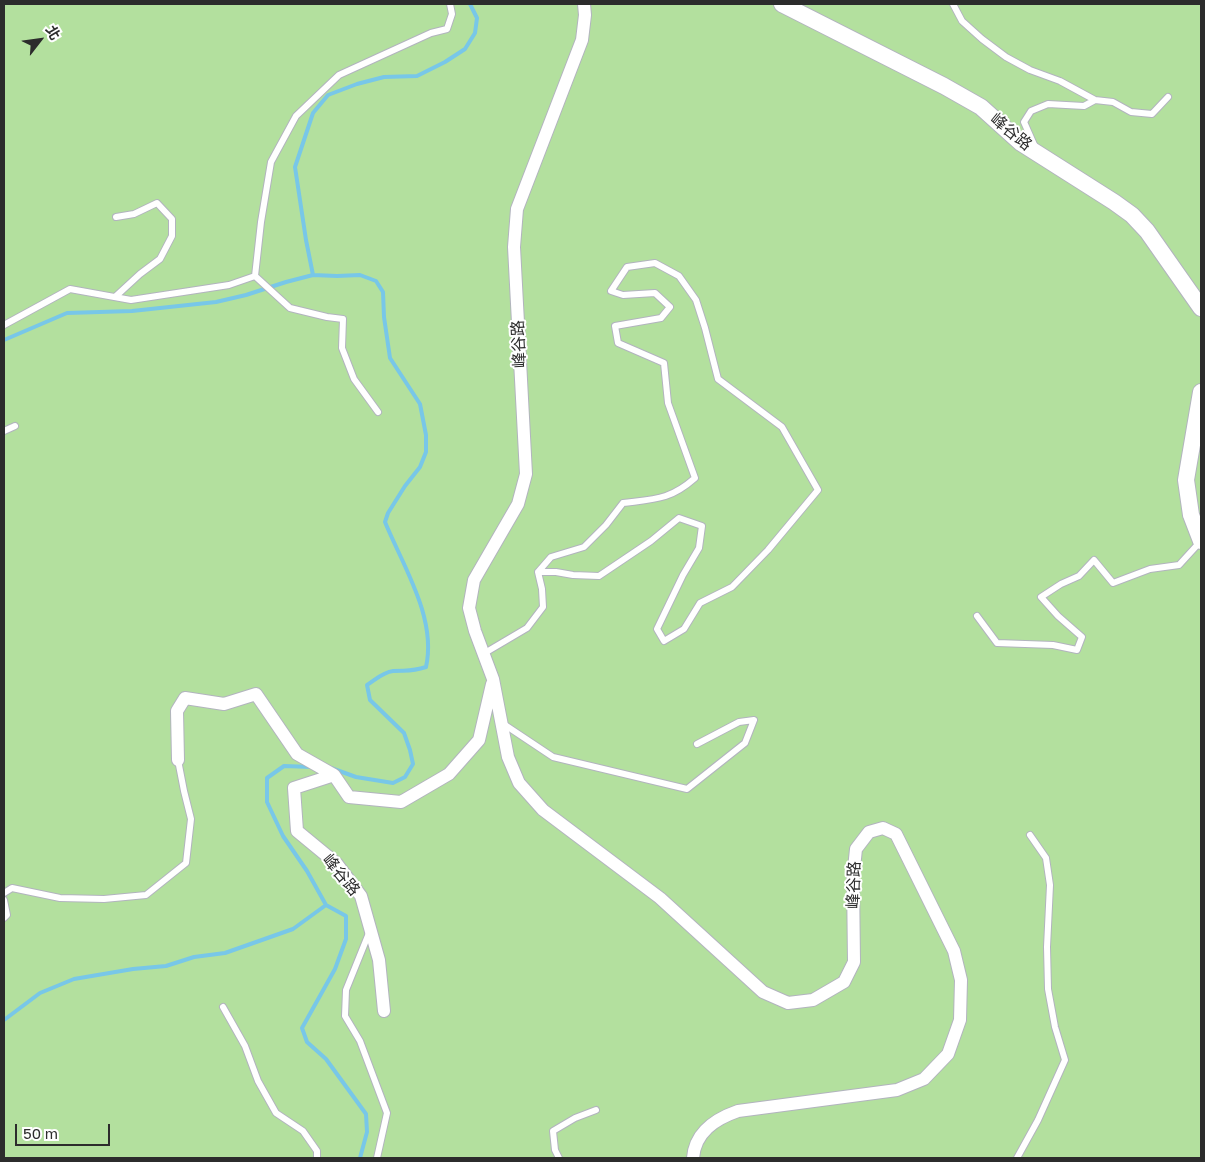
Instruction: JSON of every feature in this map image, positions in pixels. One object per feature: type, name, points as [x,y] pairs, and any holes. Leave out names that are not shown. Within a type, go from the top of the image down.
[{"type":"street","name":"峰谷路","points":[[584,4],[585,15],[582,40],[517,208],[514,247],[526,474],[518,504],[474,580],[469,608],[475,631],[493,679],[508,757],[520,783],[543,810],[660,898],[762,992],[788,1003],[813,1000],[844,982],[854,962],[853,878],[856,849],[869,832],[883,828],[896,834],[954,952],[961,980],[960,1020],[948,1054],[924,1079],[897,1090],[738,1111],[719,1118],[701,1133],[693,1151],[693,1158]]},
{"type":"street","name":"峰谷路","points":[[782,4],[944,86],[981,107],[1021,143],[1132,215],[1147,231],[1201,308]]},
{"type":"street","points":[[1201,392],[1186,480],[1191,515],[1201,541]]},
{"type":"street","points":[[178,760],[178,712],[185,698],[224,704],[256,694],[297,754],[333,775],[349,797],[401,802],[450,774],[479,740],[493,679]]},
{"type":"street","name":"峰谷路","points":[[333,775],[294,788],[297,831],[337,864],[361,896],[379,960],[384,1011]]},
{"type":"lane","points":[[255,276],[261,222],[271,162],[296,116],[339,75],[431,33],[447,29],[452,14],[450,4]]},
{"type":"lane","points":[[953,4],[962,21],[982,40],[1006,57],[1030,70],[1060,81],[1095,100],[1113,102],[1131,112],[1152,114],[1168,97]]},
{"type":"lane","points":[[1037,153],[1024,122],[1031,111],[1048,104],[1084,106],[1095,100]]},
{"type":"lane","points":[[115,297],[160,259],[172,236],[172,219],[157,203],[134,214],[116,218]]},
{"type":"lane","points":[[655,263],[679,276],[696,300],[706,328],[718,379],[782,427],[818,490],[768,550],[732,587],[700,604],[684,629],[664,641],[656,629],[699,548],[702,526],[679,518],[599,576],[538,572],[550,557],[584,547],[606,525],[623,503],[667,497],[682,489],[695,478],[668,403],[664,363],[618,343],[615,326],[661,318],[670,307],[654,293],[623,294],[610,291],[627,268],[655,263]]},
{"type":"lane","points":[[255,276],[290,308],[343,319],[342,348],[354,379],[378,412]]},
{"type":"lane","points":[[4,325],[70,289],[131,300],[229,285],[255,276]]},
{"type":"lane","points":[[4,431],[15,426]]},
{"type":"lane","points":[[977,616],[997,643],[1053,645],[1078,650],[1082,637],[1058,616],[1041,597],[1061,584],[1079,576],[1094,560],[1113,583],[1150,569],[1179,565],[1201,541]]},
{"type":"lane","points":[[483,654],[526,628],[543,607],[542,589],[538,572]]},
{"type":"lane","points":[[501,722],[553,757],[687,789],[745,743],[754,720],[739,722],[697,744]]},
{"type":"lane","points":[[4,893],[12,888],[60,898],[104,899],[146,895],[186,863],[191,819],[178,760]]},
{"type":"lane","points":[[1017,1158],[1038,1120],[1065,1060],[1055,1026],[1048,989],[1047,947],[1050,886],[1046,858],[1030,835]]},
{"type":"lane","points":[[4,900],[7,916],[4,918]]},
{"type":"lane","points":[[370,929],[346,990],[345,1016],[360,1041],[387,1112],[377,1158]]},
{"type":"lane","points":[[223,1007],[245,1046],[258,1081],[276,1113],[303,1131],[318,1152],[316,1158]]},
{"type":"lane","points":[[559,1158],[555,1150],[553,1131],[576,1118],[596,1110]]},
{"type":"green space","points":[[4,4],[1201,4],[1201,1158],[4,1158]]},
{"type":"waterway","points":[[331,768],[356,777],[393,783],[405,777],[413,764],[404,733],[370,700],[367,685],[389,672],[426,667],[428,649],[427,630],[423,611],[409,574],[385,522],[388,513],[405,486],[420,467],[426,452],[426,435],[420,404],[390,358],[384,317],[383,292],[376,281],[360,275],[313,275],[295,167],[313,113],[328,95],[357,84],[384,77],[417,76],[445,62],[465,49],[475,33],[477,18],[470,4]]},
{"type":"waterway","points":[[4,340],[67,313],[132,311],[216,302],[313,275]]},
{"type":"waterway","points":[[4,1020],[40,993],[74,979],[133,969],[166,966],[194,957],[225,953],[293,929],[326,905],[307,871],[283,836],[267,802],[267,778],[284,766],[312,767]]},
{"type":"waterway","points":[[326,905],[346,916],[346,939],[335,969],[302,1028],[307,1042],[326,1059],[366,1114],[367,1132],[360,1158]]}]
